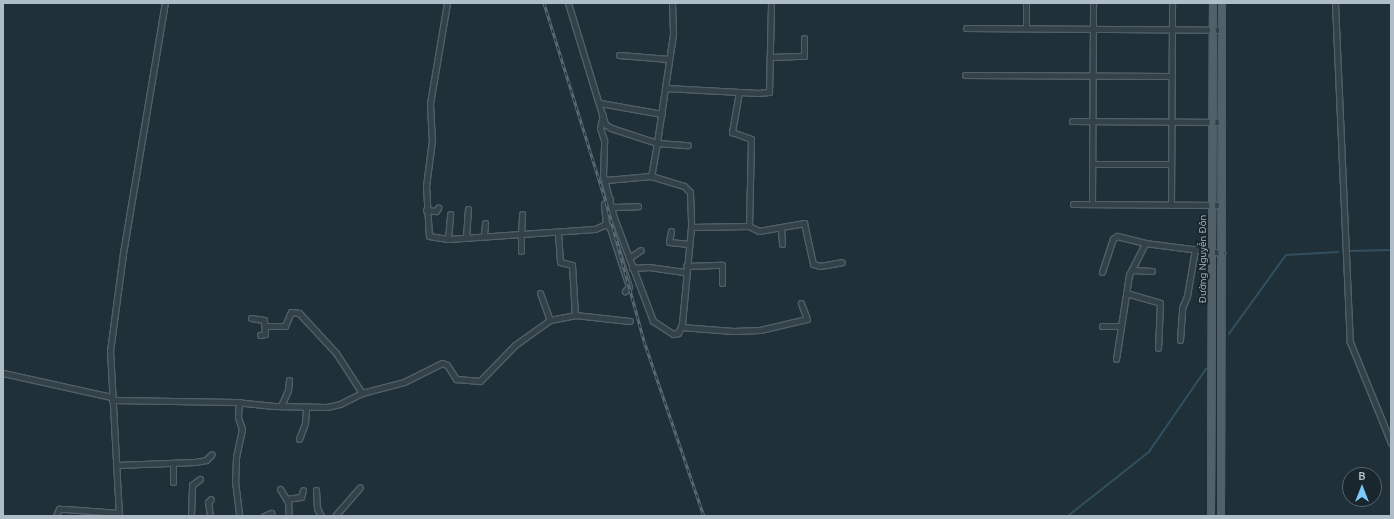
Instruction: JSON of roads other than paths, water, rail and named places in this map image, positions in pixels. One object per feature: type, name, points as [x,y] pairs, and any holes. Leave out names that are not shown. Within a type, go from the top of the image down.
[{"type":"main road","name":"Đường Nguyễn Đôn","points":[[1211,516],[1213,3]]},
{"type":"main road","name":"Đường Nguyễn Đôn","points":[[1221,516],[1222,3]]},
{"type":"street","points":[[56,516],[59,510],[65,509],[119,514],[111,398],[110,351],[123,252],[165,3]]},
{"type":"street","points":[[447,3],[430,104],[432,140],[426,186],[426,210],[429,236],[448,239],[484,235],[558,233],[595,229],[606,224]]},
{"type":"street","points":[[568,3],[603,115],[610,128],[657,143],[688,145]]},
{"type":"street","points":[[651,176],[662,114],[673,34],[672,3]]},
{"type":"street","points":[[666,88],[769,92],[771,57],[771,3]]},
{"type":"street","points":[[1026,3],[1026,28]]},
{"type":"street","points":[[1092,204],[1093,3]]},
{"type":"street","points":[[1171,205],[1172,3]]},
{"type":"street","points":[[1335,3],[1350,342],[1391,442]]},
{"type":"street","points":[[966,28],[1172,28],[1222,30]]},
{"type":"street","points":[[771,57],[804,56],[804,38]]},
{"type":"street","points":[[618,55],[669,59]]},
{"type":"street","points":[[964,75],[1172,76]]},
{"type":"street","points":[[739,92],[732,132],[751,139],[749,226]]},
{"type":"street","points":[[600,103],[662,114]]},
{"type":"street","points":[[603,115],[600,128],[604,140],[603,167],[610,199],[632,268],[653,321],[673,334],[678,333],[682,327],[686,266],[691,227],[688,188],[651,176],[606,180]]},
{"type":"street","points":[[1072,121],[1222,122]]},
{"type":"street","points":[[1092,164],[1171,164]]},
{"type":"street","points":[[610,199],[604,204],[606,224],[610,228],[629,287],[625,291]]},
{"type":"street","points":[[1073,204],[1222,205]]},
{"type":"street","points":[[613,207],[638,206]]},
{"type":"street","points":[[426,210],[436,211],[438,208]]},
{"type":"street","points":[[466,237],[468,209]]},
{"type":"street","points":[[448,239],[450,214]]},
{"type":"street","points":[[521,251],[522,214]]},
{"type":"street","points":[[484,235],[485,223]]},
{"type":"street","points":[[691,227],[749,226],[758,231],[781,229],[805,224],[813,264],[820,266],[842,262]]},
{"type":"street","points":[[781,229],[782,244]]},
{"type":"street","points":[[671,230],[669,242],[689,244]]},
{"type":"street","points":[[558,233],[560,262],[572,265],[575,315]]},
{"type":"street","points":[[1102,272],[1114,237],[1145,243],[1222,252]]},
{"type":"street","points":[[1116,359],[1126,294],[1132,270],[1145,243]]},
{"type":"street","points":[[1180,340],[1182,308],[1187,296],[1195,249]]},
{"type":"street","points":[[630,258],[642,250]]},
{"type":"street","points":[[686,266],[722,265],[722,283]]},
{"type":"street","points":[[632,268],[649,267],[686,272]]},
{"type":"street","points":[[1132,270],[1152,271]]},
{"type":"street","points":[[540,293],[550,320]]},
{"type":"street","points":[[1126,294],[1160,303],[1158,348]]},
{"type":"street","points":[[682,327],[733,331],[760,330],[807,319],[802,303]]},
{"type":"street","points":[[266,326],[285,326],[291,312],[299,313],[336,353],[362,392]]},
{"type":"street","points":[[3,373],[111,398],[239,402],[306,407],[335,406],[362,392],[404,382],[442,363],[447,365],[456,379],[480,381],[515,345],[550,320],[575,315],[630,321]]},
{"type":"street","points":[[251,318],[262,318],[266,326],[265,335],[260,335]]},
{"type":"street","points":[[1102,326],[1121,326]]},
{"type":"street","points":[[281,406],[288,390],[289,380]]},
{"type":"street","points":[[1212,400],[1221,401]]},
{"type":"street","points":[[239,402],[238,417],[242,429],[236,457],[235,481],[240,516]]},
{"type":"street","points":[[299,439],[305,423],[306,407]]},
{"type":"street","points":[[116,465],[173,463],[204,460],[212,454]]},
{"type":"street","points":[[173,463],[173,482]]},
{"type":"street","points":[[191,516],[192,485],[200,479]]},
{"type":"street","points":[[335,516],[360,487]]},
{"type":"street","points":[[280,489],[286,499],[289,516]]},
{"type":"street","points":[[286,499],[301,497],[303,490]]},
{"type":"street","points":[[316,490],[317,508],[321,516]]},
{"type":"street","points":[[210,516],[208,502],[211,500]]},
{"type":"street","points":[[264,516],[271,514]]},
{"type":"waterway","points":[[1350,251],[1391,250]]},
{"type":"waterway","points":[[1229,334],[1286,255],[1338,252]]},
{"type":"waterway","points":[[1068,516],[1149,452],[1206,369]]},
{"type":"railway","points":[[544,3],[606,202],[644,341],[704,516]]}]
